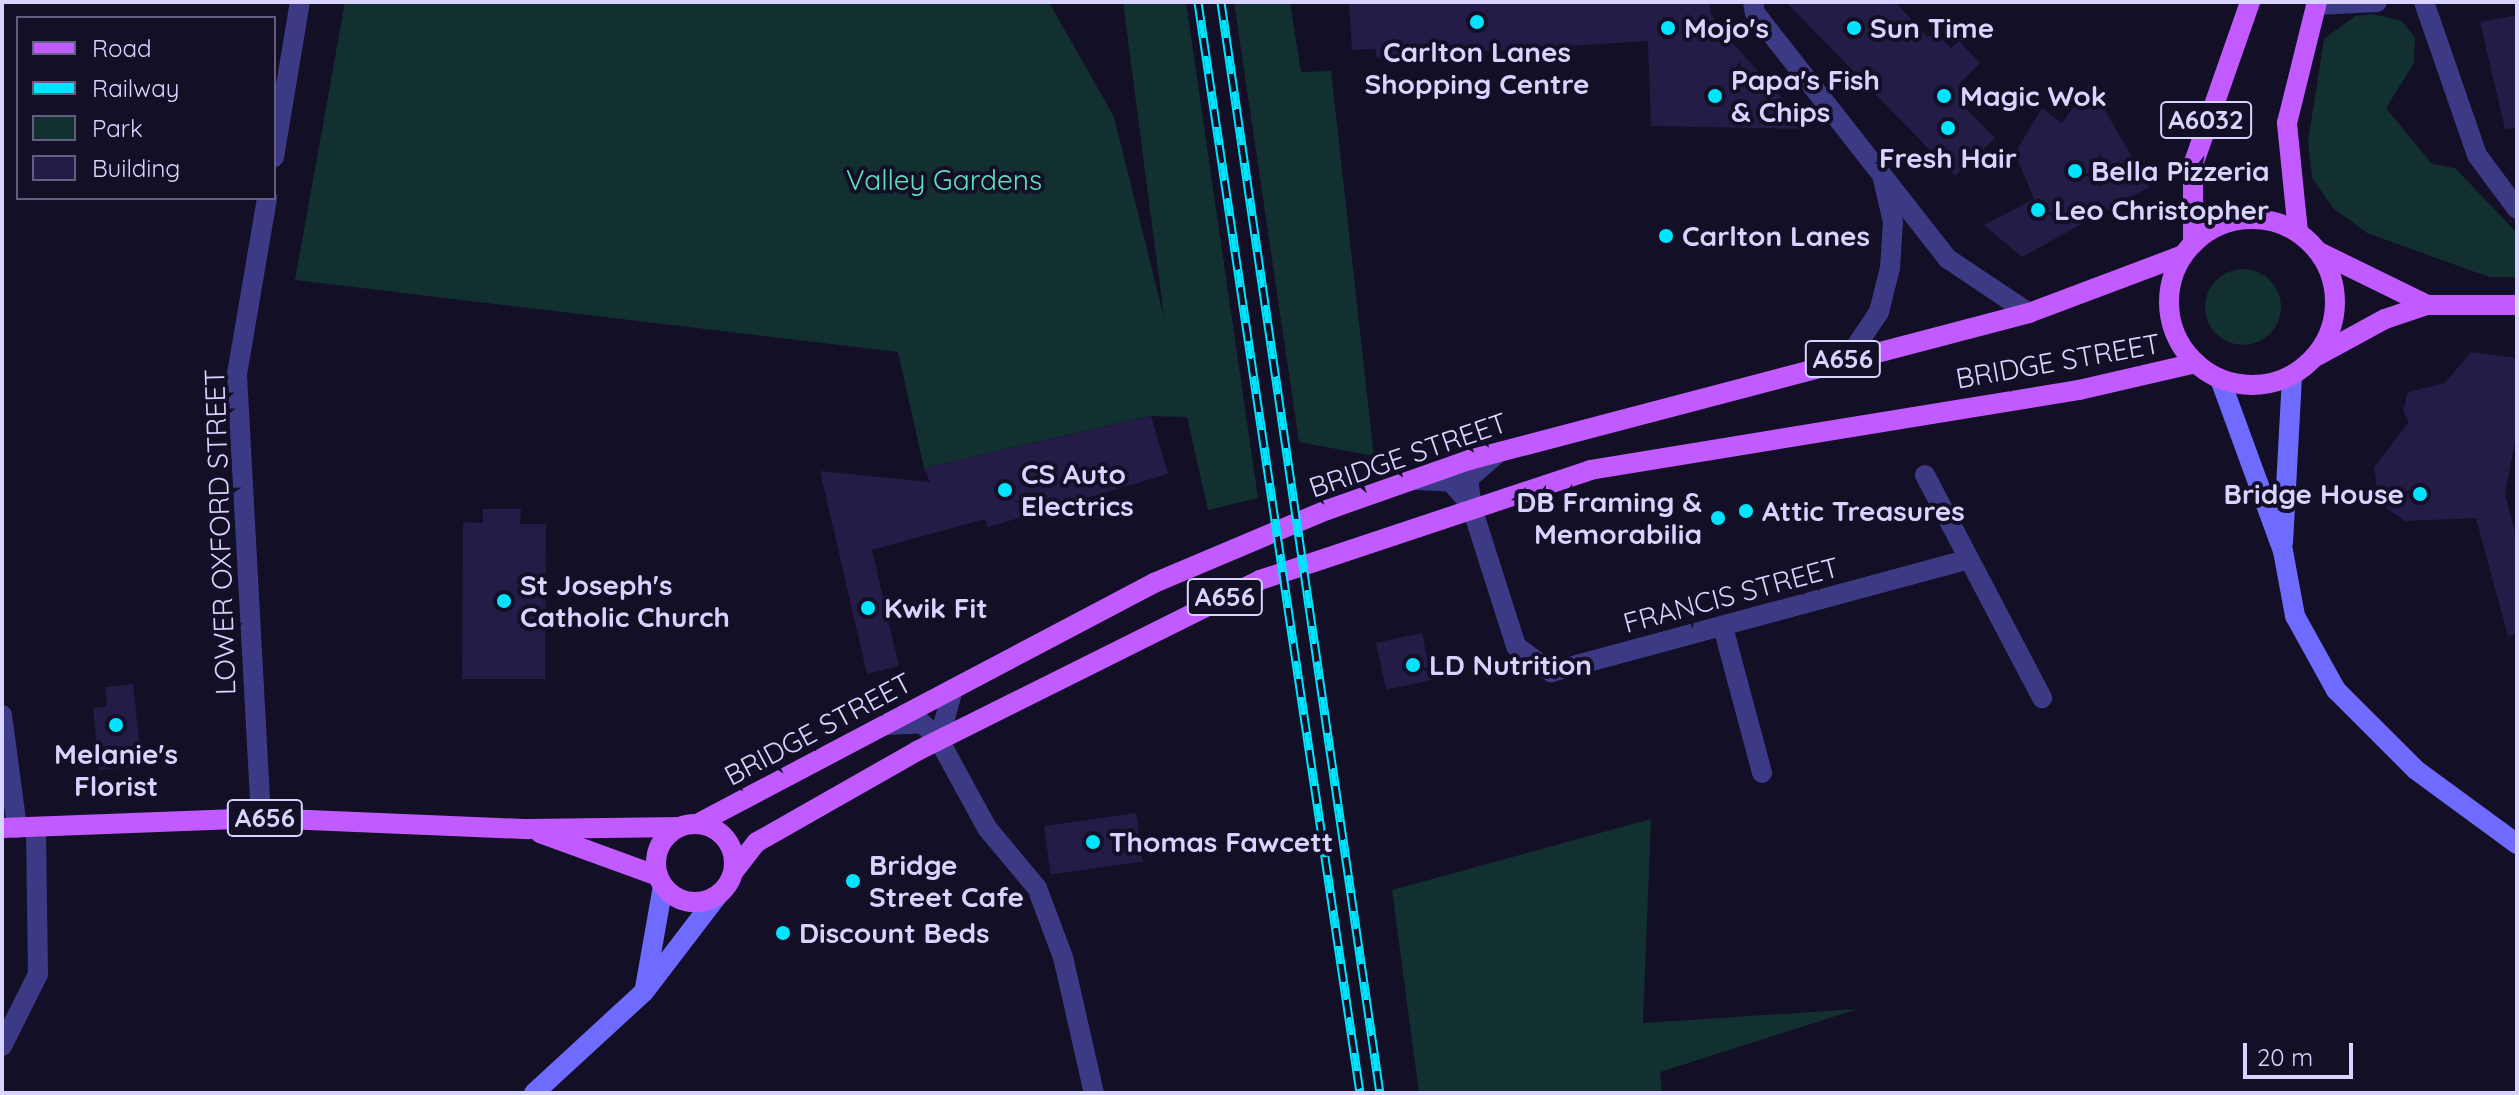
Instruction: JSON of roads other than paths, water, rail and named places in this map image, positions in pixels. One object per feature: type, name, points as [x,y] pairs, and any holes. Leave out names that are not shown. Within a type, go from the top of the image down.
[{"type":"main road","name":"A6032","points":[[2188,249],[2193,165],[2250,2]]},
{"type":"main road","name":"A6032","points":[[2298,232],[2287,123],[2317,4]]},
{"type":"main road","name":"A656","points":[[2427,305],[2319,252],[2298,232],[2249,218],[2224,223],[2188,249],[2168,304],[2173,332],[2196,363],[2220,379],[2265,385],[2292,376],[2314,358],[2385,319],[2427,305],[2517,305]]},
{"type":"main road","name":"BRIDGE STREET","points":[[688,826],[1154,583],[1409,480],[1500,452],[1848,358],[2029,313],[2188,249]]},
{"type":"main road","name":"A656","points":[[2314,358],[2336,306],[2332,277],[2319,252]]},
{"type":"main road","name":"BRIDGE STREET","points":[[734,871],[757,842],[939,740],[1260,580],[1590,470],[2079,390],[2196,363]]},
{"type":"main road","name":"A656","points":[[18,828],[261,818],[529,829],[688,826]]},
{"type":"main road","name":"A656","points":[[660,881],[661,844],[688,826]]},
{"type":"main road","points":[[688,826],[729,842],[734,871]]},
{"type":"main road","name":"A656","points":[[529,829],[660,881],[682,900],[701,903],[719,894],[734,871]]},
{"type":"street","points":[[276,145],[300,2]]},
{"type":"street","points":[[1753,2],[1755,13],[1813,83],[1948,259],[2029,313]]},
{"type":"street","points":[[2317,4],[2377,2]]},
{"type":"street","points":[[2424,2],[2477,155],[2517,209]]},
{"type":"street","points":[[1848,358],[1879,312],[1890,268],[1893,222],[1881,171]]},
{"type":"street","name":"LOWER OXFORD STREET","points":[[261,818],[237,374],[267,200]]},
{"type":"street","points":[[2283,551],[2292,376]]},
{"type":"street","points":[[2220,379],[2283,551],[2295,616],[2336,690],[2416,770],[2517,844]]},
{"type":"street","points":[[1472,508],[1468,479],[1500,452]]},
{"type":"street","points":[[1925,475],[2042,698]]},
{"type":"street","points":[[1409,480],[1451,482],[1472,508]]},
{"type":"street","name":"FRANCIS STREET","points":[[1472,508],[1516,646],[1551,672],[1969,559]]},
{"type":"street","points":[[1723,627],[1762,773]]},
{"type":"street","points":[[939,740],[953,689]]},
{"type":"street","points":[[2,715],[38,974],[2,1046]]},
{"type":"street","points":[[886,725],[922,723],[939,740],[956,781],[996,842],[1037,888],[1063,957],[1094,1093]]},
{"type":"street","points":[[644,992],[660,881]]},
{"type":"street","points":[[534,1093],[644,992],[719,894]]},
{"type":"railway","points":[[1198,2],[1360,1093]]},
{"type":"railway","points":[[1221,2],[1380,1093]]},
{"type":"place","name":"Carlton Lanes Shopping Centre","points":[[1477,22]]},
{"type":"place","name":"Mojo's","points":[[1668,28]]},
{"type":"place","name":"Sun Time","points":[[1854,28]]},
{"type":"place","name":"Papa's Fish & Chips","points":[[1715,96]]},
{"type":"place","name":"Magic Wok","points":[[1944,96]]},
{"type":"place","name":"Fresh Hair","points":[[1948,128]]},
{"type":"place","name":"Bella Pizzeria","points":[[2075,171]]},
{"type":"place","name":"Leo Christopher","points":[[2038,210]]},
{"type":"place","name":"Carlton Lanes","points":[[1666,236]]},
{"type":"place","name":"CS Auto Electrics","points":[[1005,490]]},
{"type":"place","name":"Bridge House","points":[[2420,494]]},
{"type":"place","name":"Attic Treasures","points":[[1746,511]]},
{"type":"place","name":"DB Framing & Memorabilia","points":[[1718,518]]},
{"type":"place","name":"St Joseph's Catholic Church","points":[[504,601]]},
{"type":"place","name":"Kwik Fit","points":[[868,608]]},
{"type":"place","name":"LD Nutrition","points":[[1413,665]]},
{"type":"place","name":"Melanie's Florist","points":[[116,725]]},
{"type":"place","name":"Thomas Fawcett","points":[[1093,842]]},
{"type":"place","name":"Bridge Street Cafe","points":[[853,881]]},
{"type":"place","name":"Discount Beds","points":[[783,933]]},
{"type":"park label","name":"Valley Gardens","points":[[944,180]]}]
